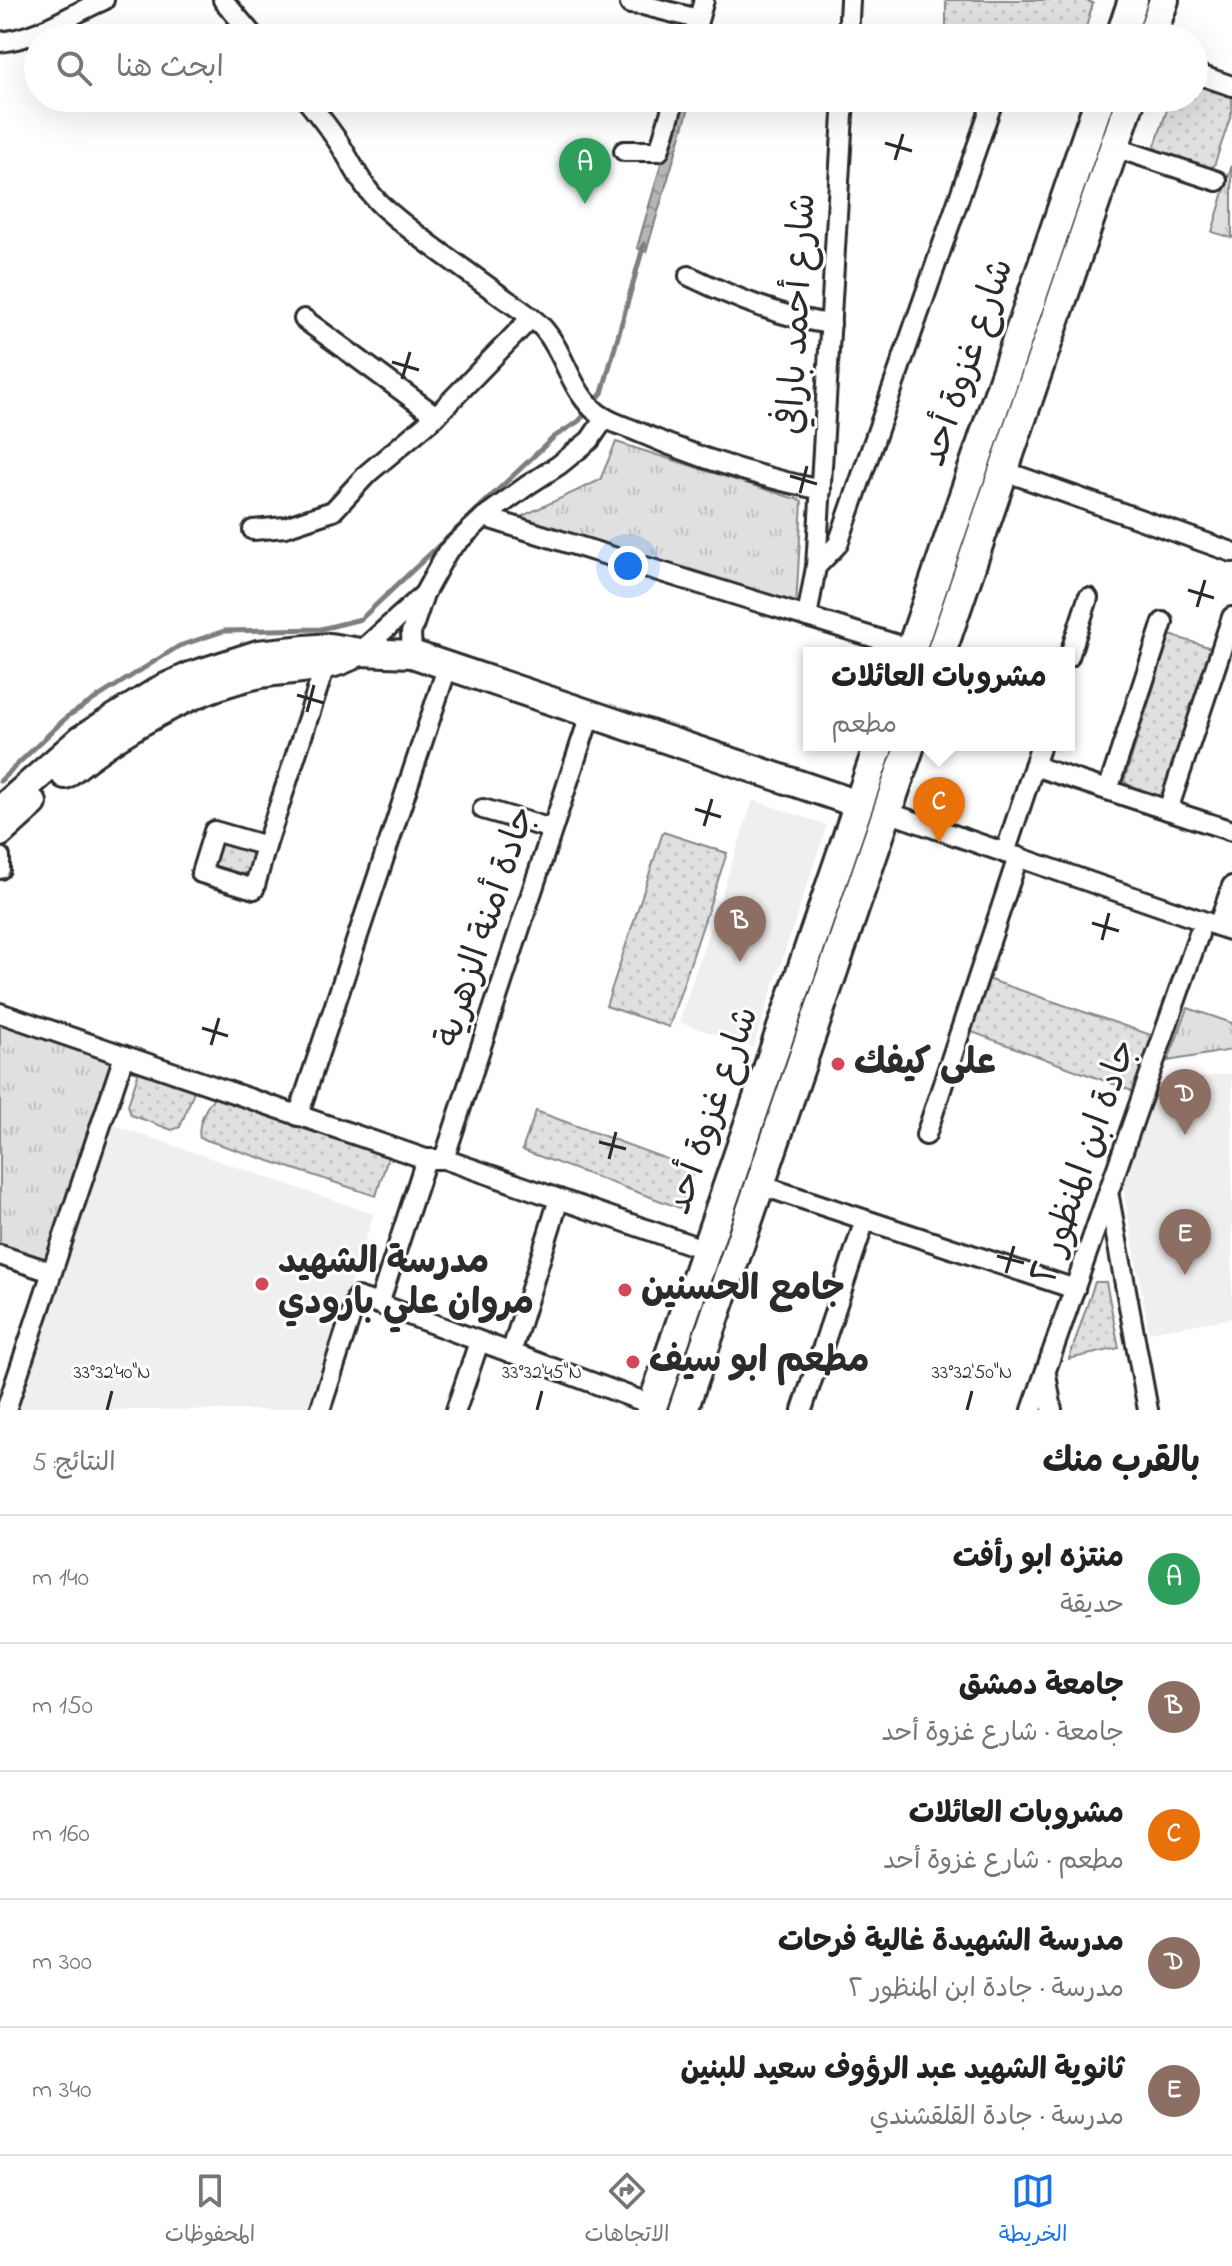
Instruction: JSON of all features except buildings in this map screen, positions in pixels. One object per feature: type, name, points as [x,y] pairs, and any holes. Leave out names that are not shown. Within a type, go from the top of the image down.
[{"type":"main road","points":[[1156,24],[1164,0]]},
{"type":"main road","points":[[1122,24],[1126,2]]},
{"type":"main road","name":"شارع غزوة أحد","points":[[912,647],[1093,112]]},
{"type":"main road","name":"شارع غزوة أحد","points":[[943,647],[1126,112]]},
{"type":"main road","points":[[0,810],[81,739],[134,705],[190,676],[258,654],[330,647],[360,652],[412,654],[858,804]]},
{"type":"main road","points":[[0,833],[89,755],[167,707],[261,674],[325,666],[360,652]]},
{"type":"main road","name":"شارع غزوة أحد","points":[[652,1407],[877,751]]},
{"type":"main road","name":"شارع غزوة أحد","points":[[683,1410],[908,751]]},
{"type":"street","points":[[55,24],[104,0]]},
{"type":"street","points":[[223,0],[243,24]]},
{"type":"street","points":[[630,0],[630,4],[698,19]]},
{"type":"street","points":[[697,24],[704,0]]},
{"type":"street","points":[[849,24],[850,0]]},
{"type":"street","points":[[0,42],[24,38]]},
{"type":"street","points":[[1208,78],[1232,86]]},
{"type":"street","points":[[316,112],[378,202],[415,235],[541,326],[559,351],[575,387],[599,414],[653,439],[790,484],[821,490]]},
{"type":"street","points":[[624,151],[659,151],[671,112]]},
{"type":"street","name":"شارع أحمد بارافي","points":[[807,617],[816,567],[843,112]]},
{"type":"street","points":[[816,567],[838,544],[989,112]]},
{"type":"street","points":[[1114,147],[1217,181]]},
{"type":"street","points":[[689,276],[775,311],[807,321],[831,324]]},
{"type":"street","points":[[253,530],[285,527],[333,511],[368,473],[436,416],[531,318]]},
{"type":"street","points":[[304,319],[436,416]]},
{"type":"street","points":[[412,654],[411,633],[424,594],[447,552],[484,517],[590,440],[599,414]]},
{"type":"street","points":[[1004,471],[1232,552]]},
{"type":"street","points":[[484,517],[899,647]]},
{"type":"street","points":[[360,652],[424,594]]},
{"type":"street","points":[[1072,647],[1088,598]]},
{"type":"street","points":[[1168,810],[1232,617]]},
{"type":"street","points":[[1108,790],[1163,622]]},
{"type":"street","points":[[298,1116],[448,665]]},
{"type":"street","points":[[266,846],[325,666]]},
{"type":"street","name":"جادة أمنة الزهرية","points":[[379,1304],[435,1159],[590,715]]},
{"type":"street","points":[[926,1135],[1012,855],[1039,751]]},
{"type":"street","points":[[1034,766],[1232,831]]},
{"type":"street","points":[[483,809],[552,829]]},
{"type":"street","points":[[887,812],[1225,928],[1232,886]]},
{"type":"street","points":[[0,857],[0,869]]},
{"type":"street","name":"جادة ابن المنظور ٢","points":[[1032,1410],[1199,934]]},
{"type":"street","points":[[0,1013],[298,1116],[559,1199],[706,1250]]},
{"type":"street","points":[[6,1410],[124,1056]]},
{"type":"street","points":[[760,1185],[1075,1289]]},
{"type":"street","points":[[1108,1194],[1148,1410]]},
{"type":"street","points":[[511,1353],[559,1199]]},
{"type":"street","points":[[802,1410],[865,1220]]},
{"type":"street","points":[[0,1255],[51,1272]]},
{"type":"street","points":[[320,1410],[357,1297],[652,1407]]},
{"type":"street","points":[[456,1410],[479,1342]]},
{"type":"street","points":[[1046,1371],[1052,1410]]},
{"type":"shaded area","points":[[753,800],[827,825],[753,1047],[679,1022]]},
{"type":"shaded area","points":[[1232,1073],[1232,1318],[1149,1332],[1123,1187],[1154,1084]]},
{"type":"shaded area","points":[[114,1125],[374,1214],[306,1410],[16,1410]]},
{"type":"green space","points":[[946,0],[1084,0],[1093,3],[1087,24],[946,24]]},
{"type":"green space","points":[[1208,86],[1232,95],[1232,112],[1214,166],[1202,170],[1158,154],[1154,149],[1166,112],[1208,112]]},
{"type":"green space","points":[[1232,165],[1232,238],[1212,232]]},
{"type":"green space","points":[[616,442],[802,501],[796,608],[518,518],[600,480]]},
{"type":"green space","points":[[1170,635],[1211,648],[1164,796],[1152,796],[1137,791],[1124,781]]},
{"type":"green space","points":[[663,832],[727,853],[669,1027],[606,1006]]},
{"type":"green space","points":[[226,842],[257,850],[252,870],[236,878],[215,871],[211,863],[218,845]]},
{"type":"green space","points":[[979,976],[1163,1039],[1143,1095],[961,1028]]},
{"type":"green space","points":[[1188,1008],[1232,1023],[1232,1050],[1168,1061]]},
{"type":"green space","points":[[0,1024],[111,1061],[44,1262],[0,1247]]},
{"type":"green space","points":[[150,1069],[193,1088],[180,1127],[172,1130],[131,1115],[128,1105],[139,1071]]},
{"type":"green space","points":[[215,1097],[389,1154],[376,1196],[200,1138],[203,1116]]},
{"type":"green space","points":[[536,1111],[694,1169],[680,1208],[522,1150]]},
{"type":"green space","points":[[1095,1282],[1106,1282],[1119,1348],[1069,1359]]},
{"type":"water","points":[[676,112],[688,112],[646,252],[637,248]]},
{"type":"waterway","points":[[0,781],[68,716],[179,646],[224,631],[321,629],[361,619],[554,437],[579,421],[602,393],[644,244]]},
{"type":"place","name":"منتزه ابو رأفت","points":[[585,204]]},
{"type":"place","name":"مشروبات العائلات","points":[[939,843]]},
{"type":"place","name":"جامعة دمشق","points":[[740,962]]},
{"type":"place","name":"على كيفك","points":[[838,1064]]},
{"type":"place","name":"مدرسة الشهيدة غالية فرحات","points":[[1185,1135]]},
{"type":"place","name":"ثانوية الشهيد عبد الرؤوف سعيد للبنين","points":[[1185,1275]]},
{"type":"place","name":"مدرسة الشهيد مروان علي بارودي","points":[[262,1284]]},
{"type":"place","name":"جامع الحسنين","points":[[625,1290]]},
{"type":"place","name":"مطعم ابو سيف","points":[[633,1362]]}]
